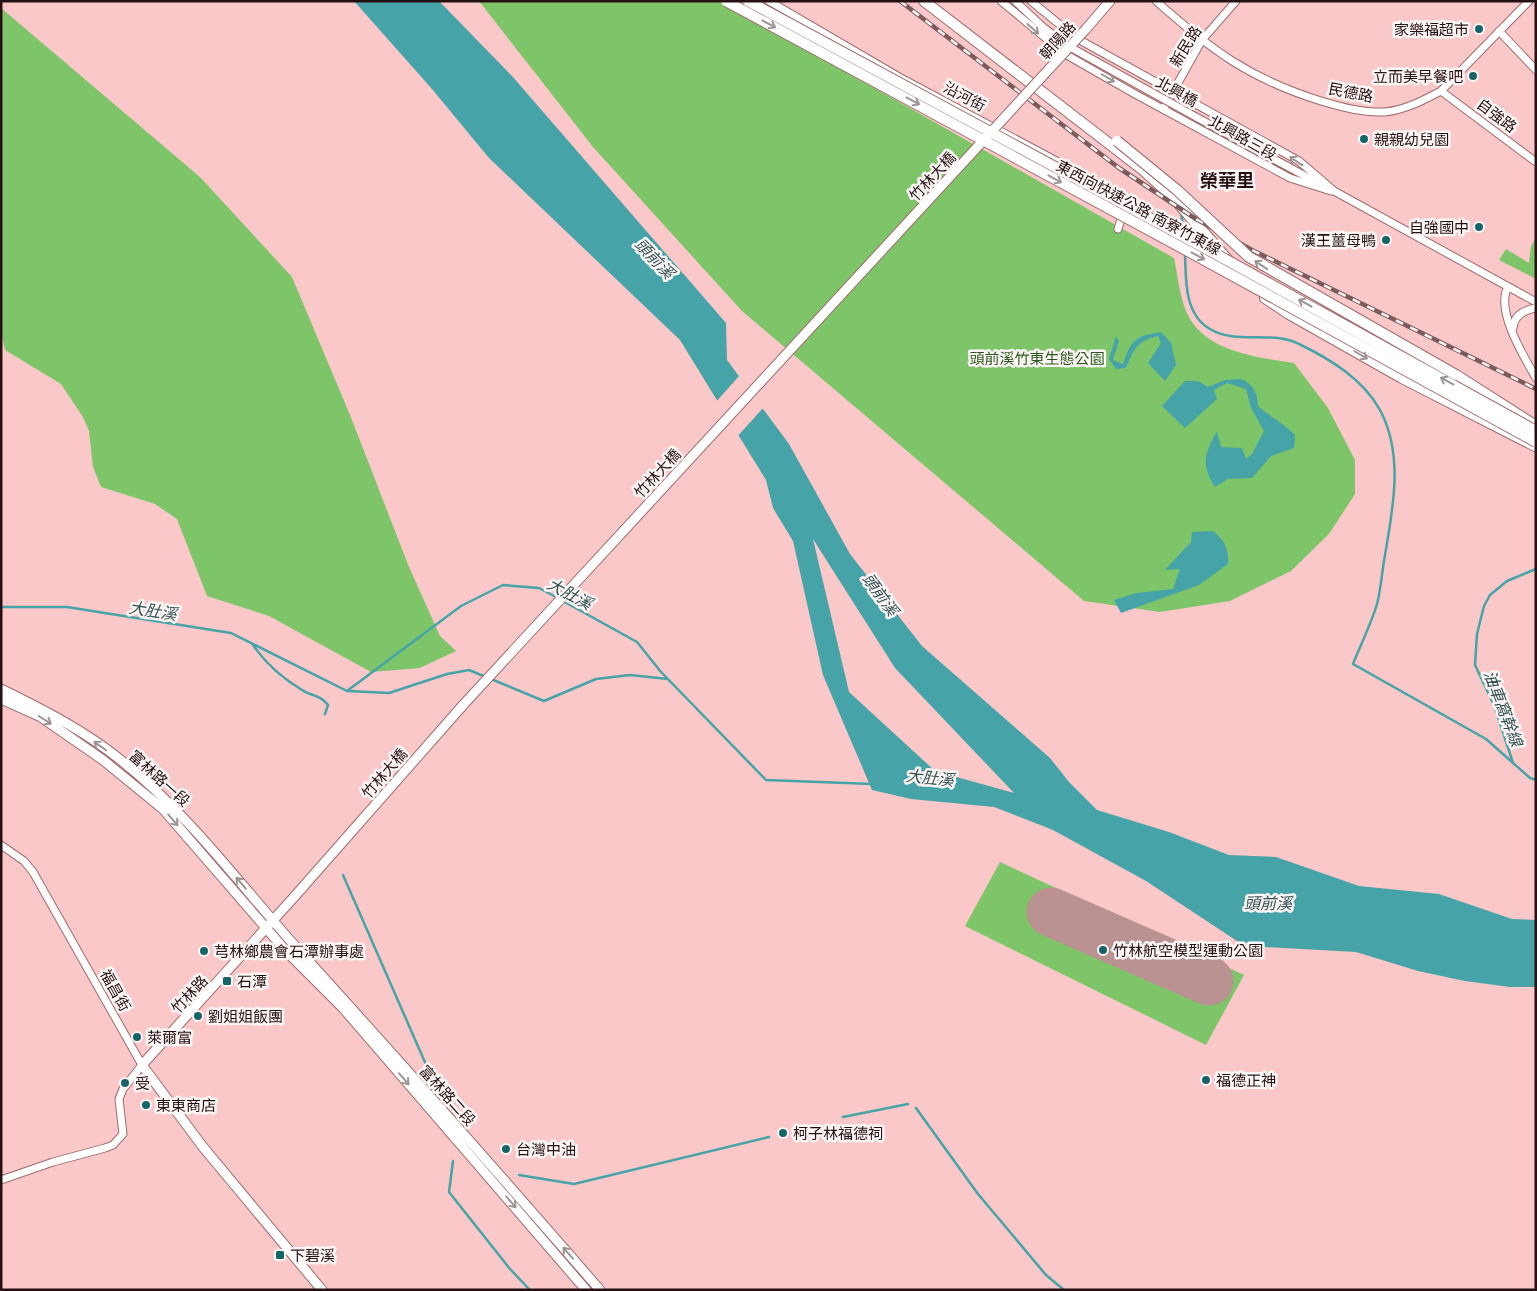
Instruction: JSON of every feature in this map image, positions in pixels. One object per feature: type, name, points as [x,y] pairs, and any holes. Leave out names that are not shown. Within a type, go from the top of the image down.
[{"type":"highway","name":"東西向快速公路 南寮竹東線","points":[[726,1],[1199,256],[1536,442]]},
{"type":"highway","name":"東西向快速公路 南寮竹東線","points":[[748,1],[1536,431]]},
{"type":"highway","points":[[924,1],[1149,165],[1249,257],[1456,375],[1536,426]]},
{"type":"highway","points":[[934,1],[1114,146],[1172,196],[1239,274],[1267,299],[1288,314],[1402,378],[1536,446]]},
{"type":"main road","name":"朝陽路","points":[[1044,74],[1067,51],[1110,1]]},
{"type":"main road","name":"竹林大橋","points":[[295,896],[464,704],[1044,74]]},
{"type":"main road","name":"富林路一段","points":[[1,689],[58,716],[122,762],[190,824],[269,924]]},
{"type":"main road","name":"富林路一段","points":[[1,699],[41,717],[103,760],[163,809],[269,924]]},
{"type":"main road","name":"竹林路","points":[[142,1065],[295,896]]},
{"type":"main road","name":"富林路二段","points":[[269,924],[474,1153],[600,1290]]},
{"type":"main road","name":"福昌街","points":[[142,1065],[203,1148],[322,1290]]},
{"type":"main road","name":"富林路二段","points":[[474,1153],[586,1290]]},
{"type":"street","name":"沿河街","points":[[769,1],[899,77],[1120,195],[1123,212],[1118,229]]},
{"type":"street","points":[[1001,1],[1067,51]]},
{"type":"street","name":"北興橋","points":[[1015,1],[1067,51],[1334,191]]},
{"type":"street","name":"北興路三段","points":[[1031,1],[1076,38],[1299,161],[1334,191],[1536,302]]},
{"type":"street","name":"民德路","points":[[1156,1],[1202,40],[1258,78],[1294,93],[1360,110],[1385,112],[1404,108],[1424,100],[1441,90],[1529,1]]},
{"type":"street","name":"新民路","points":[[1163,109],[1202,40],[1236,1]]},
{"type":"street","points":[[1499,32],[1536,70]]},
{"type":"street","name":"北興路三段","points":[[1067,51],[1163,109],[1290,178],[1334,191]]},
{"type":"street","name":"自強路","points":[[1441,90],[1536,162]]},
{"type":"street","points":[[1508,287],[1504,301],[1513,331],[1536,378]]},
{"type":"street","points":[[1513,331],[1518,316],[1526,310],[1536,308]]},
{"type":"street","name":"福昌街","points":[[1,845],[24,861],[33,872],[142,1065]]},
{"type":"street","name":"竹林路","points":[[1,1180],[53,1162],[113,1146],[123,1134],[119,1099],[123,1089],[142,1065]]},
{"type":"green space","name":"頭前溪竹東生態公園","points":[[479,1],[732,1],[804,48],[1174,258],[1184,305],[1190,319],[1199,330],[1210,339],[1236,352],[1294,363],[1328,408],[1355,460],[1355,494],[1329,534],[1291,571],[1230,601],[1160,612],[1084,601],[742,311],[593,147]]},
{"type":"green space","points":[[1,8],[200,177],[292,277],[350,415],[409,567],[440,636],[456,651],[420,668],[371,672],[269,616],[207,596],[177,519],[155,504],[101,487],[93,467],[89,431],[83,417],[61,384],[5,350],[1,331]]},
{"type":"green space","points":[[1536,238],[1536,279],[1499,260],[1506,249],[1529,263],[1531,246]]},
{"type":"green space","name":"竹林航空模型運動公園","points":[[1000,862],[1244,975],[1206,1045],[965,926]]},
{"type":"water","name":"頭前溪","points":[[354,1],[439,1],[512,76],[726,323],[727,360],[789,444],[850,554],[922,646],[1050,758],[1069,782],[1097,810],[1169,832],[1229,855],[1276,857],[1359,886],[1439,894],[1512,919],[1536,920],[1536,987],[1510,987],[1465,981],[1418,971],[1356,952],[1264,947],[1237,941],[1146,881],[1053,830],[994,807],[911,799],[872,790],[823,675],[793,541],[773,508],[766,480],[680,340],[489,158],[432,89]],"holes":[[[813,539],[895,668],[1014,793],[935,771],[849,692]]]},
{"type":"water","points":[[1161,332],[1171,343],[1176,365],[1165,381],[1148,363],[1161,343],[1158,336],[1145,340],[1137,347],[1126,368],[1116,369],[1109,359],[1116,336],[1119,341],[1113,360],[1123,364],[1129,349],[1135,341],[1145,335]]},
{"type":"water","points":[[1241,379],[1254,390],[1258,406],[1295,435],[1294,448],[1271,456],[1252,478],[1228,479],[1215,487],[1207,472],[1206,459],[1207,452],[1217,431],[1221,447],[1242,448],[1246,459],[1252,454],[1264,431],[1251,408],[1246,389],[1227,383],[1214,390],[1217,399],[1185,428],[1162,406],[1185,381],[1198,381],[1208,387],[1225,380]]},
{"type":"water","points":[[1213,531],[1221,538],[1225,545],[1228,554],[1228,564],[1199,585],[1121,613],[1114,600],[1136,593],[1173,589],[1180,569],[1165,570],[1191,542],[1192,532]]},
{"type":"pier","points":[[740,375],[764,407],[736,438],[715,403]]},
{"type":"waterway","points":[[1181,212],[1184,233]]},
{"type":"waterway","points":[[1185,254],[1188,296],[1195,315],[1202,323],[1220,334],[1288,340],[1322,356],[1345,371],[1365,389],[1380,410],[1387,427],[1392,445],[1395,482],[1391,519],[1377,604],[1353,664],[1486,739],[1530,778],[1536,780]]},
{"type":"waterway","name":"油車窩幹線","points":[[1513,763],[1494,705],[1475,665],[1477,634],[1484,606],[1490,595],[1507,581],[1536,569]]},
{"type":"waterway","name":"大肚溪","points":[[1,607],[67,607],[231,633],[347,691],[461,606],[503,585],[539,588],[558,598]]},
{"type":"waterway","name":"大肚溪","points":[[563,601],[637,642],[661,672],[766,780],[872,784]]},
{"type":"waterway","points":[[253,645],[263,658],[288,681],[325,702],[328,705],[325,714]]},
{"type":"waterway","points":[[348,691],[389,693],[447,674],[469,670],[486,677]]},
{"type":"waterway","points":[[491,679],[544,701],[596,679],[630,675],[668,679]]},
{"type":"waterway","points":[[343,875],[438,1092]]},
{"type":"waterway","points":[[843,1117],[908,1104]]},
{"type":"waterway","points":[[916,1108],[978,1194],[1046,1275],[1064,1290]]},
{"type":"waterway","points":[[519,1175],[574,1184],[769,1137]]},
{"type":"waterway","points":[[453,1161],[449,1192],[510,1269],[530,1290]]},
{"type":"runway","points":[[1051,912],[1209,981]]},
{"type":"railway","points":[[900,1],[1119,168],[1196,219],[1252,250],[1536,389]]},
{"type":"place","name":"家樂福超市","points":[[1479,29]]},
{"type":"place","name":"立而美早餐吧","points":[[1473,76]]},
{"type":"place","name":"親親幼兒園","points":[[1364,139]]},
{"type":"place","name":"自強國中","points":[[1479,227]]},
{"type":"place","name":"漢王薑母鴨","points":[[1386,240]]},
{"type":"place","name":"竹林航空模型運動公園","points":[[1103,950]]},
{"type":"place","name":"芎林鄉農會石潭辦事處","points":[[204,951]]},
{"type":"place","name":"石潭","points":[[227,981]]},
{"type":"place","name":"劉姐姐飯團","points":[[198,1016]]},
{"type":"place","name":"萊爾富","points":[[137,1037]]},
{"type":"place","name":"福德正神","points":[[1206,1080]]},
{"type":"place","name":"受","points":[[125,1083]]},
{"type":"place","name":"東東商店","points":[[146,1105]]},
{"type":"place","name":"柯子林福德祠","points":[[783,1133]]},
{"type":"place","name":"台灣中油","points":[[506,1149]]},
{"type":"place","name":"下碧溪","points":[[280,1255]]},
{"type":"district","name":"榮華里","points":[[1227,180]]}]
